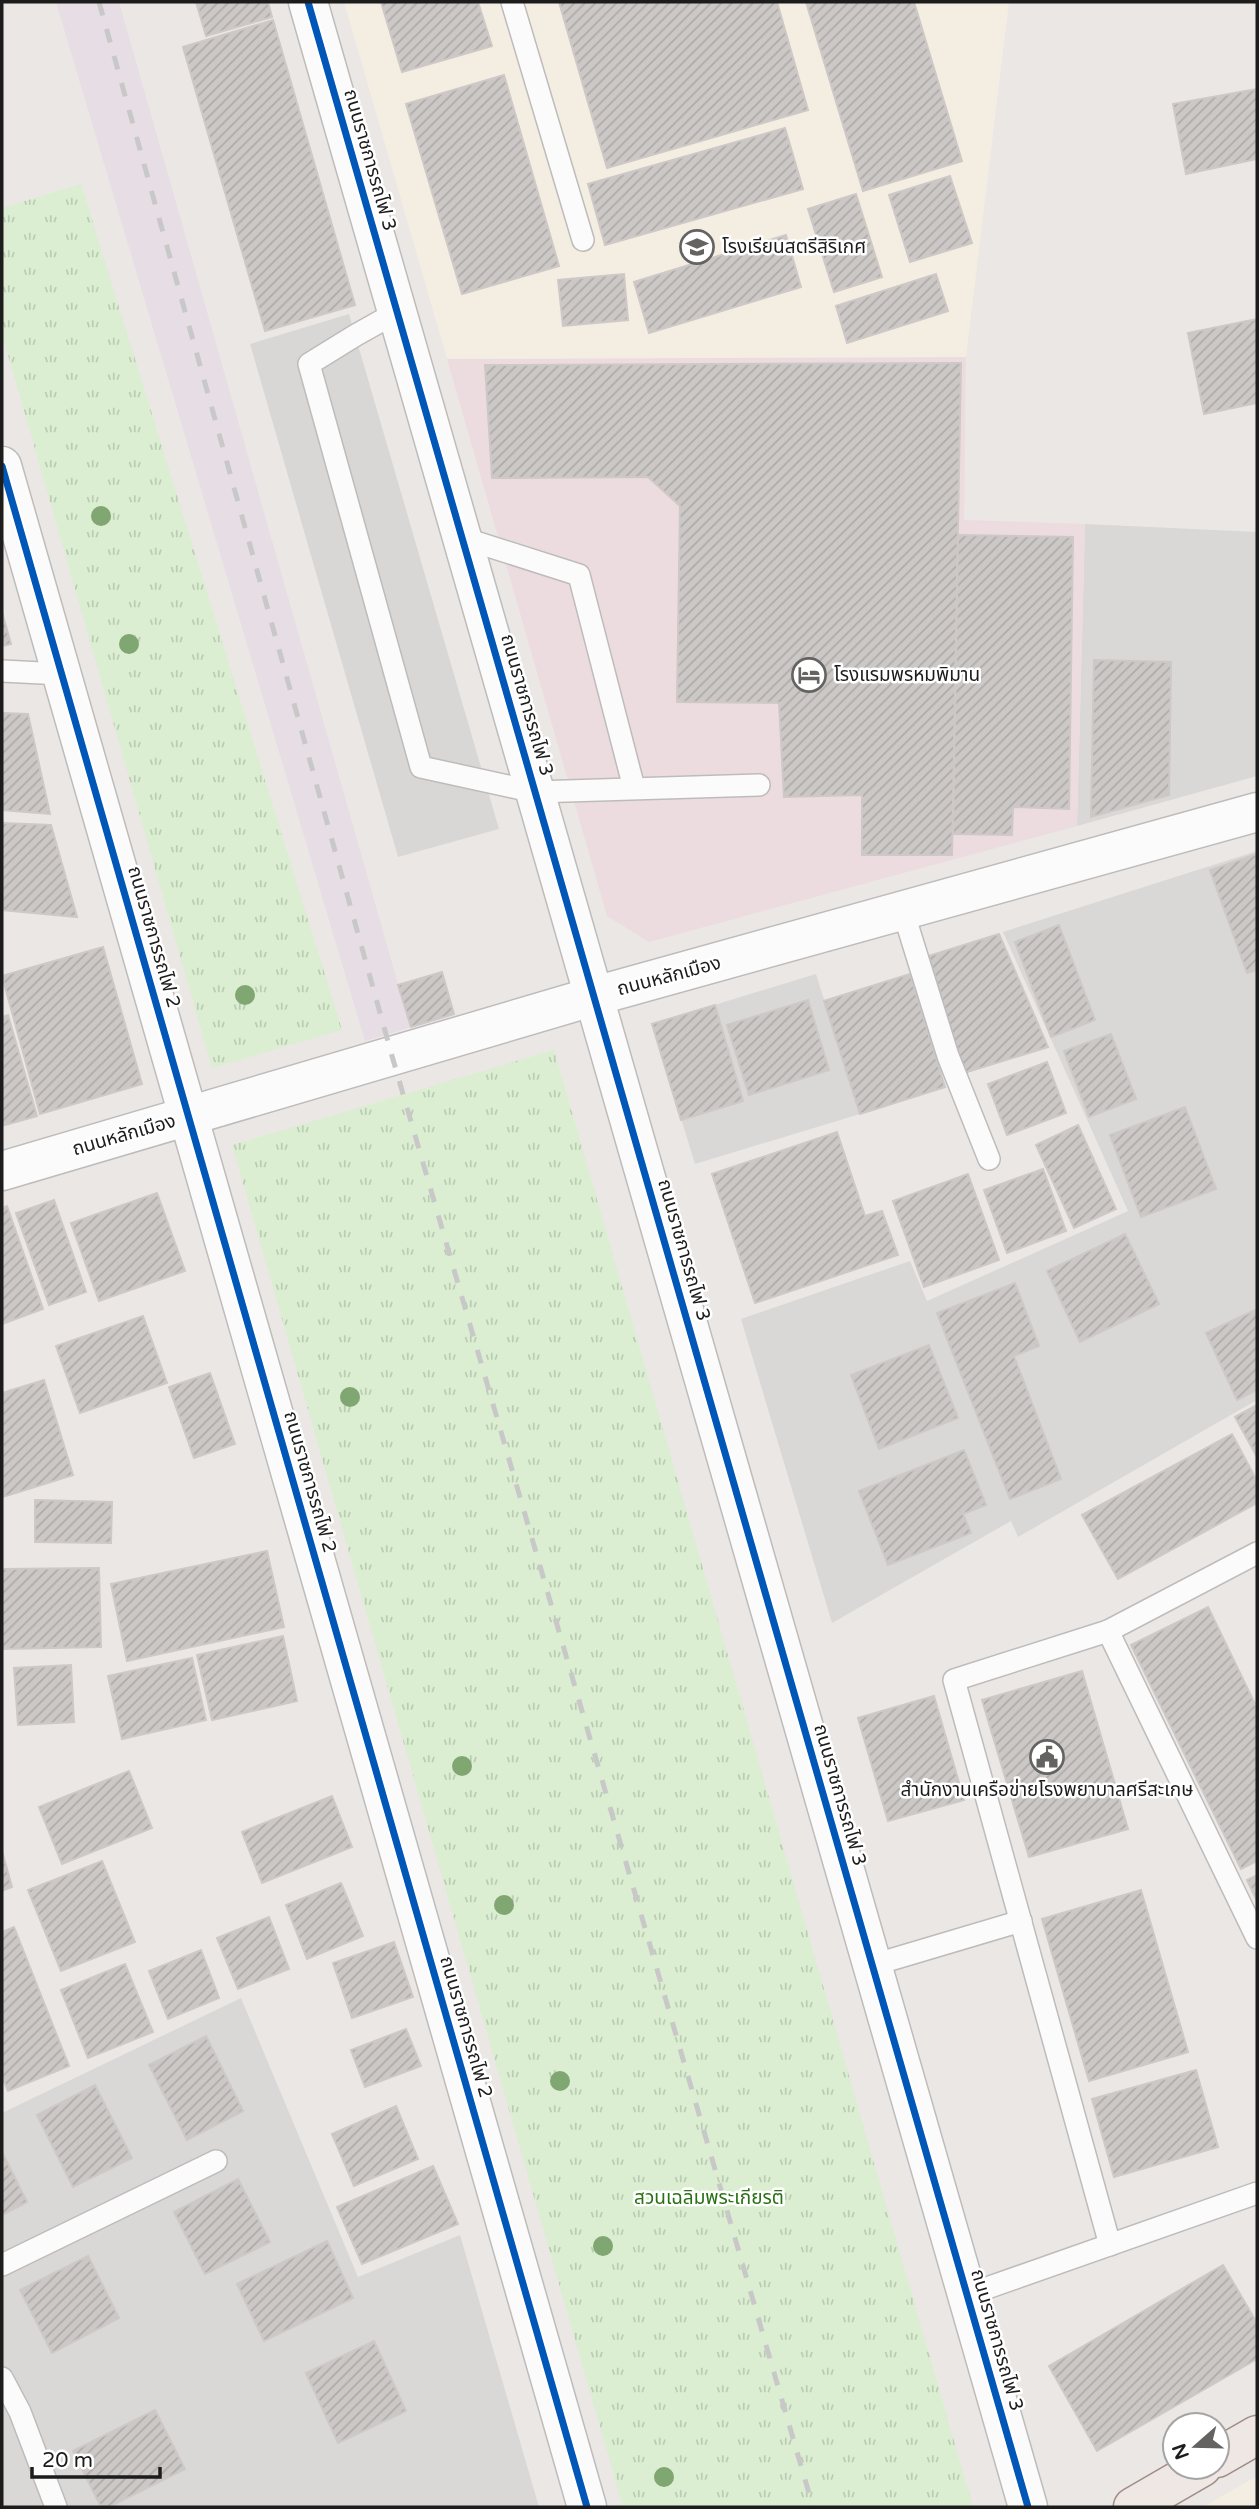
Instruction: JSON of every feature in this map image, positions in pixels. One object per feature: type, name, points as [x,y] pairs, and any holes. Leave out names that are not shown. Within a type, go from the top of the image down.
[{"type":"main road","points":[[1231,2450],[1257,2435]]},
{"type":"main road","points":[[1133,2507],[1178,2481]]},
{"type":"street","name":"ถนนราชการรถไฟ 3","points":[[308,2],[1028,2507]]},
{"type":"street","name":"ถนนราชการรถไฟ 2","points":[[2,466],[587,2507]]},
{"type":"street","name":"ถนนหลักเมือง","points":[[2,1171],[595,996],[1257,813]]},
{"type":"lane","points":[[512,2],[583,240]]},
{"type":"lane","points":[[397,312],[309,364],[421,767],[535,792],[759,785]]},
{"type":"lane","points":[[463,538],[579,575],[634,788]]},
{"type":"lane","points":[[2,671],[62,674]]},
{"type":"lane","points":[[903,911],[948,1056],[989,1159]]},
{"type":"lane","points":[[1110,2245],[954,1680],[1108,1631],[1257,1553]]},
{"type":"lane","points":[[1108,1631],[1257,1938]]},
{"type":"lane","points":[[873,1965],[1021,1921]]},
{"type":"lane","points":[[2,2265],[216,2161]]},
{"type":"lane","points":[[967,2295],[1257,2193]]},
{"type":"lane","points":[[2,2378],[11,2417],[56,2507]]},
{"type":"shaded area","points":[[56,2],[119,2],[398,984],[442,972],[454,1014],[365,1041]]},
{"type":"shaded area","name":"โรงเรียนสตรีสิริเกศ","points":[[344,2],[1009,2],[966,357],[447,359]]},
{"type":"shaded area","points":[[349,314],[499,829],[398,857],[250,344]]},
{"type":"shaded area","name":"โรงแรมพรหมพิมาน","points":[[966,357],[964,520],[1085,524],[1077,826],[649,942],[607,916],[447,359]]},
{"type":"shaded area","points":[[1085,524],[1257,532],[1257,776],[1077,826]]},
{"type":"shaded area","points":[[1257,851],[1257,1400],[1018,1537],[1011,1521],[832,1623],[741,1319],[910,1261],[927,1301],[1128,1211],[1003,932]]},
{"type":"shaded area","points":[[816,974],[860,1114],[695,1164],[652,1024]]},
{"type":"shaded area","points":[[241,1998],[358,2277],[460,2235],[539,2507],[2,2507],[2,2113]]},
{"type":"shaded area","points":[[1257,2476],[1257,2507],[1203,2507]]},
{"type":"green space","points":[[81,184],[342,1030],[212,1068],[2,334],[2,208]]},
{"type":"green space","name":"สวนเฉลิมพระเกียรติ","points":[[554,1050],[973,2507],[623,2507],[232,1145]]},
{"type":"building","points":[[196,2],[268,2],[272,17],[206,36]]},
{"type":"building","points":[[381,2],[478,2],[492,46],[402,72]]},
{"type":"building","points":[[559,2],[777,2],[808,110],[607,168]]},
{"type":"building","points":[[806,2],[914,2],[962,161],[863,191]]},
{"type":"building","points":[[273,20],[355,305],[265,331],[183,47]]},
{"type":"building","points":[[504,75],[559,266],[462,294],[406,104]]},
{"type":"building","points":[[1257,89],[1257,159],[1186,174],[1173,104]]},
{"type":"building","points":[[785,128],[803,189],[605,245],[588,184]]},
{"type":"building","points":[[950,176],[972,243],[910,262],[889,195]]},
{"type":"building","points":[[856,194],[882,277],[834,292],[808,209]]},
{"type":"building","points":[[786,235],[801,287],[649,333],[634,282]]},
{"type":"building","points":[[624,274],[628,320],[563,326],[558,280]]},
{"type":"building","points":[[936,274],[948,311],[847,343],[836,306]]},
{"type":"building","points":[[1257,319],[1257,403],[1204,414],[1188,333]]},
{"type":"building","points":[[961,363],[952,855],[862,855],[862,795],[784,797],[779,703],[677,702],[680,506],[648,477],[492,478],[485,365]]},
{"type":"building","points":[[958,535],[1073,537],[1069,809],[1013,807],[1012,835],[953,834]]},
{"type":"building","points":[[2,612],[11,644],[2,646]]},
{"type":"building","points":[[1094,660],[1171,662],[1169,795],[1091,817]]},
{"type":"building","points":[[2,713],[28,714],[50,814],[2,810]]},
{"type":"building","points":[[2,823],[51,825],[77,917],[2,910]]},
{"type":"building","points":[[1257,854],[1257,970],[1247,973],[1210,870]]},
{"type":"building","points":[[1059,925],[1095,1020],[1051,1037],[1015,942]]},
{"type":"building","points":[[999,934],[1048,1047],[964,1073],[929,956]]},
{"type":"building","points":[[103,947],[142,1084],[40,1114],[2,976]]},
{"type":"building","points":[[442,972],[454,1014],[411,1027],[398,985]]},
{"type":"building","points":[[910,974],[945,1087],[860,1114],[824,1001]]},
{"type":"building","points":[[808,1000],[829,1070],[749,1095],[727,1025]]},
{"type":"building","points":[[715,1005],[743,1101],[681,1120],[652,1024]]},
{"type":"building","points":[[8,1015],[37,1116],[2,1126],[2,1017]]},
{"type":"building","points":[[1111,1034],[1136,1099],[1089,1117],[1064,1051]]},
{"type":"building","points":[[1047,1062],[1066,1113],[1007,1135],[988,1084]]},
{"type":"building","points":[[1185,1107],[1216,1189],[1141,1217],[1110,1135]]},
{"type":"building","points":[[1078,1125],[1116,1209],[1074,1228],[1036,1145]]},
{"type":"building","points":[[837,1132],[865,1216],[882,1211],[898,1255],[755,1303],[712,1174]]},
{"type":"building","points":[[1043,1169],[1066,1231],[1007,1253],[984,1190]]},
{"type":"building","points":[[968,1174],[999,1260],[924,1287],[893,1201]]},
{"type":"building","points":[[157,1193],[185,1271],[99,1301],[71,1223]]},
{"type":"building","points":[[54,1200],[86,1292],[49,1305],[16,1213]]},
{"type":"building","points":[[7,1206],[43,1309],[2,1324],[2,1208]]},
{"type":"building","points":[[1125,1234],[1159,1304],[1080,1342],[1047,1271]]},
{"type":"building","points":[[1015,1283],[1039,1346],[1014,1356],[1061,1479],[1010,1499],[937,1313]]},
{"type":"building","points":[[1257,1309],[1257,1390],[1237,1400],[1206,1333]]},
{"type":"building","points":[[143,1316],[167,1383],[80,1413],[56,1346]]},
{"type":"building","points":[[929,1345],[958,1418],[879,1449],[851,1375]]},
{"type":"building","points":[[210,1373],[235,1444],[194,1458],[169,1387]]},
{"type":"building","points":[[44,1380],[73,1475],[3,1497],[2,1393]]},
{"type":"building","points":[[1257,1405],[1257,1457],[1235,1417]]},
{"type":"building","points":[[1232,1434],[1257,1481],[1257,1503],[1118,1579],[1082,1515]]},
{"type":"building","points":[[964,1450],[986,1505],[963,1514],[971,1533],[888,1565],[859,1491]]},
{"type":"building","points":[[35,1500],[112,1502],[111,1543],[35,1542]]},
{"type":"building","points":[[267,1551],[284,1627],[127,1661],[111,1584]]},
{"type":"building","points":[[99,1568],[101,1647],[2,1649],[2,1569]]},
{"type":"building","points":[[1208,1607],[1257,1708],[1257,1861],[1241,1869],[1131,1645]]},
{"type":"building","points":[[283,1636],[297,1701],[212,1720],[197,1655]]},
{"type":"building","points":[[192,1658],[206,1720],[122,1739],[108,1676]]},
{"type":"building","points":[[71,1665],[74,1722],[18,1725],[14,1668]]},
{"type":"building","points":[[1082,1671],[1128,1829],[1029,1857],[982,1700]]},
{"type":"building","points":[[934,1696],[964,1800],[888,1821],[858,1718]]},
{"type":"building","points":[[129,1771],[152,1828],[62,1864],[39,1807]]},
{"type":"building","points":[[332,1796],[352,1847],[262,1883],[242,1832]]},
{"type":"building","points":[[2,1851],[12,1887],[2,1891]]},
{"type":"building","points":[[102,1861],[135,1942],[61,1971],[28,1890]]},
{"type":"building","points":[[1257,1875],[1257,1901],[1247,1880]]},
{"type":"building","points":[[341,1883],[363,1936],[307,1959],[286,1905]]},
{"type":"building","points":[[1141,1890],[1188,2052],[1089,2081],[1042,1919]]},
{"type":"building","points":[[269,1917],[289,1969],[238,1989],[217,1938]]},
{"type":"building","points":[[14,1927],[69,2066],[8,2091],[2,2076],[2,1932]]},
{"type":"building","points":[[394,1942],[413,1997],[352,2018],[333,1963]]},
{"type":"building","points":[[201,1950],[219,1998],[168,2019],[149,1971]]},
{"type":"building","points":[[125,1964],[153,2032],[88,2058],[61,1990]]},
{"type":"building","points":[[406,2029],[421,2066],[365,2087],[351,2050]]},
{"type":"building","points":[[206,2036],[243,2111],[187,2140],[149,2065]]},
{"type":"building","points":[[1196,2070],[1218,2147],[1114,2177],[1092,2099]]},
{"type":"building","points":[[95,2085],[132,2158],[73,2187],[37,2115]]},
{"type":"building","points":[[396,2106],[418,2159],[354,2186],[332,2134]]},
{"type":"building","points":[[2,2152],[27,2202],[2,2215]]},
{"type":"building","points":[[433,2166],[458,2224],[362,2264],[337,2207]]},
{"type":"building","points":[[238,2179],[270,2242],[205,2274],[174,2212]]},
{"type":"building","points":[[327,2241],[353,2298],[264,2341],[237,2284]]},
{"type":"building","points":[[88,2256],[119,2318],[52,2353],[20,2290]]},
{"type":"building","points":[[1223,2265],[1257,2323],[1257,2359],[1167,2411],[1161,2411],[1161,2414],[1097,2451],[1049,2366]]},
{"type":"building","points":[[374,2341],[406,2411],[338,2443],[306,2373]]},
{"type":"building","points":[[155,2410],[185,2469],[109,2507],[101,2507],[73,2451]]},
{"type":"railway","points":[[99,2],[392,1056],[813,2507]]},
{"type":"cycle path","points":[[308,2],[1028,2507]]},
{"type":"cycle path","points":[[2,466],[587,2507]]},
{"type":"place","name":"โรงเรียนสตรีสิริเกศ","points":[[697,247]]},
{"type":"place","name":"โรงแรมพรหมพิมาน","points":[[809,675]]},
{"type":"place","name":"สำนักงานเครือข่ายโรงพยาบาลศรีสะเกษ","points":[[1047,1757]]}]
